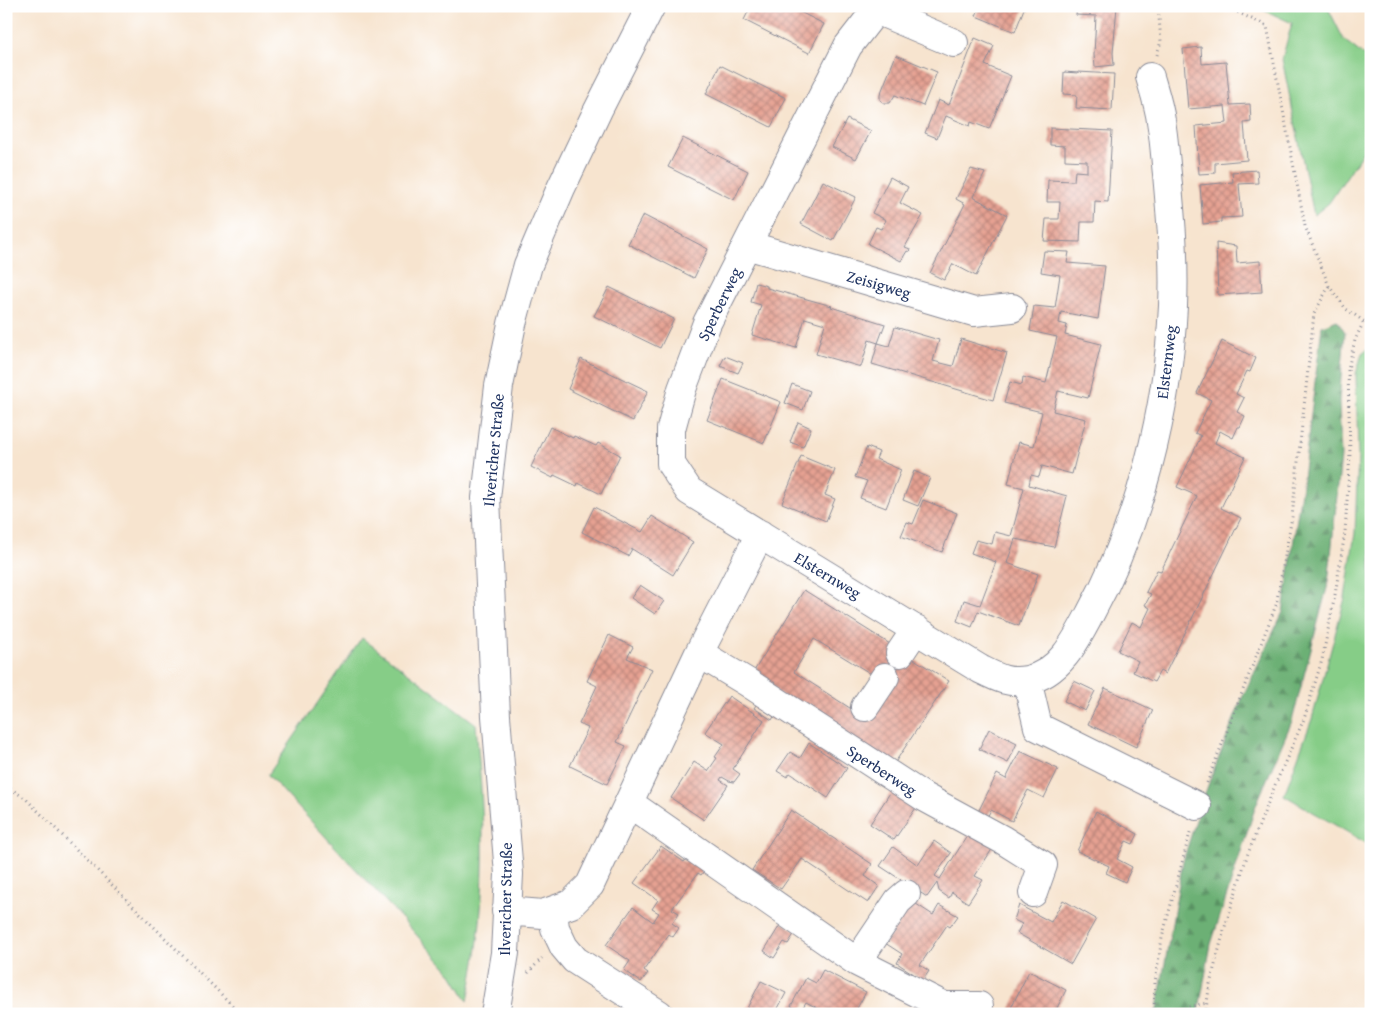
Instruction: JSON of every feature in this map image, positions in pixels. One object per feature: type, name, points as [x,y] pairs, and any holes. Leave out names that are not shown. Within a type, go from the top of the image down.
[{"type":"street","name":"Ilvericher Straße","points":[[495,1014],[504,953],[508,874],[496,725],[486,498],[499,386],[512,324],[528,265],[586,136],[652,6]]},
{"type":"street","name":"Sperberweg","points":[[760,534],[689,491],[671,464],[671,429],[682,388],[707,323],[848,46],[876,10],[954,43]]},
{"type":"street","name":"Elsternweg","points":[[760,534],[980,669],[1005,681],[1027,680],[1050,670],[1070,650],[1104,588],[1129,528],[1141,491],[1167,370],[1173,306],[1173,237],[1161,119],[1150,77]]},
{"type":"street","name":"Zeisigweg","points":[[747,245],[974,312],[1012,308]]},
{"type":"street","points":[[506,911],[543,914],[571,904],[590,885],[699,654],[760,534]]},
{"type":"street","points":[[900,653],[916,629]]},
{"type":"street","name":"Sperberweg","points":[[699,654],[747,682],[924,796],[1003,840],[1043,865],[1033,893]]},
{"type":"street","points":[[865,707],[885,677]]},
{"type":"street","points":[[1027,680],[1038,727],[1197,806]]},
{"type":"street","points":[[629,803],[857,962],[944,1006],[978,1006]]},
{"type":"street","points":[[857,962],[898,901],[906,894]]},
{"type":"street","points":[[553,910],[555,928],[564,947],[575,960],[659,1014]]},
{"type":"path","points":[[1150,77],[1161,41],[1158,6]]},
{"type":"path","points":[[1224,6],[1267,26],[1305,226],[1329,286],[1346,309],[1371,326]]},
{"type":"path","points":[[1207,1003],[1154,1012],[1155,982],[1162,938],[1197,806],[1276,605],[1292,517],[1314,314],[1329,286]]},
{"type":"path","points":[[1205,1014],[1210,984],[1224,930],[1247,856],[1304,719],[1322,660],[1345,532],[1350,454],[1348,369],[1354,340],[1364,321]]},
{"type":"path","points":[[6,786],[25,798],[241,1014]]},
{"type":"green space","points":[[1255,6],[1327,6],[1344,40],[1371,61],[1371,140],[1329,203],[1314,215],[1282,59],[1292,23]]},
{"type":"green space","points":[[1337,320],[1345,332],[1339,401],[1341,456],[1328,584],[1292,721],[1256,805],[1211,944],[1198,1014],[1156,1014],[1183,861],[1202,801],[1243,696],[1283,612],[1303,478],[1322,326]]},
{"type":"green space","points":[[1371,346],[1371,846],[1284,795],[1312,719],[1345,598],[1355,533],[1358,455],[1356,374],[1362,353]]},
{"type":"green space","points":[[362,638],[476,724],[481,783],[483,882],[478,941],[468,1001],[451,973],[268,775]]},
{"type":"building","points":[[751,6],[788,6],[824,24],[809,53],[744,20]]},
{"type":"building","points":[[980,6],[1025,6],[1015,32],[976,16]]},
{"type":"building","points":[[1077,6],[1117,6],[1113,53],[1114,65],[1095,67],[1096,16],[1076,15]]},
{"type":"building","points":[[975,38],[994,46],[985,65],[1011,76],[989,129],[971,122],[970,126],[946,116],[937,138],[925,133],[938,100],[949,105]]},
{"type":"building","points":[[1201,47],[1202,64],[1226,62],[1230,105],[1250,104],[1251,122],[1244,123],[1247,160],[1215,163],[1215,173],[1199,174],[1196,126],[1227,123],[1225,106],[1188,109],[1183,49]]},
{"type":"building","points":[[896,55],[937,72],[923,106],[895,95],[890,103],[884,103],[880,100],[880,95]]},
{"type":"building","points":[[720,65],[786,98],[771,127],[706,94]]},
{"type":"building","points":[[1064,72],[1114,74],[1112,110],[1076,108],[1077,95],[1063,94]]},
{"type":"building","points":[[847,119],[871,131],[856,159],[832,147]]},
{"type":"building","points":[[1050,128],[1112,131],[1108,202],[1095,201],[1094,222],[1081,222],[1080,242],[1044,241],[1046,219],[1059,219],[1060,202],[1047,202],[1048,180],[1074,181],[1075,171],[1087,172],[1087,161],[1065,160],[1065,146],[1050,145]]},
{"type":"building","points":[[683,138],[748,171],[734,200],[668,167]]},
{"type":"building","points":[[971,169],[985,173],[973,197],[1007,215],[976,276],[953,264],[944,280],[930,273],[965,204],[956,199]]},
{"type":"building","points":[[1257,170],[1258,183],[1239,184],[1242,217],[1221,218],[1221,222],[1203,224],[1200,185],[1233,182],[1232,172]]},
{"type":"building","points":[[890,177],[908,187],[900,203],[923,215],[905,247],[910,249],[909,252],[907,251],[901,261],[868,244],[876,227],[881,229],[886,220],[872,213]]},
{"type":"building","points":[[823,181],[856,197],[833,241],[801,224]]},
{"type":"building","points":[[643,215],[708,249],[694,278],[628,244]]},
{"type":"building","points":[[1216,243],[1236,246],[1237,263],[1260,261],[1262,292],[1218,295]]},
{"type":"building","points":[[1044,251],[1069,252],[1067,263],[1105,266],[1098,319],[1061,312],[1059,323],[1067,325],[1065,335],[1101,344],[1088,398],[1058,391],[1053,411],[1086,419],[1072,474],[1042,466],[1039,477],[1031,475],[1029,485],[1067,496],[1054,547],[1015,539],[1007,563],[1038,574],[1019,626],[978,611],[972,627],[957,621],[964,600],[980,605],[996,562],[971,553],[976,540],[992,544],[995,532],[1011,536],[1024,488],[1008,484],[1015,455],[1019,442],[1034,446],[1042,412],[1004,403],[1010,382],[1022,385],[1023,377],[1046,383],[1057,337],[1030,331],[1034,306],[1055,308],[1060,275],[1041,272]]},
{"type":"building","points":[[756,283],[885,324],[878,343],[869,340],[861,367],[816,354],[825,324],[805,318],[796,348],[752,335],[761,305],[751,302]]},
{"type":"building","points":[[609,287],[674,319],[660,348],[594,316]]},
{"type":"building","points":[[895,327],[939,340],[933,361],[953,366],[961,339],[1007,353],[993,400],[872,364],[878,343],[889,346]]},
{"type":"building","points":[[1222,341],[1256,358],[1250,372],[1247,371],[1236,394],[1244,398],[1237,412],[1245,416],[1240,427],[1238,427],[1233,438],[1220,431],[1215,443],[1245,457],[1221,508],[1241,518],[1165,674],[1160,671],[1154,682],[1133,672],[1138,661],[1118,651],[1132,622],[1141,627],[1150,608],[1145,605],[1151,594],[1146,592],[1157,570],[1161,571],[1197,496],[1177,487],[1201,436],[1195,433],[1211,400],[1197,393]]},
{"type":"building","points":[[725,356],[743,363],[738,373],[720,366]]},
{"type":"building","points":[[581,359],[648,391],[633,421],[568,389]]},
{"type":"building","points":[[723,379],[781,402],[764,443],[707,420]]},
{"type":"building","points":[[792,384],[810,391],[803,410],[785,403]]},
{"type":"building","points":[[798,422],[811,428],[803,447],[790,442]]},
{"type":"building","points":[[550,427],[596,446],[598,443],[620,455],[601,494],[578,483],[577,486],[554,475],[553,478],[531,467]]},
{"type":"building","points":[[867,447],[879,452],[876,459],[901,470],[886,508],[860,498],[867,481],[855,477]]},
{"type":"building","points":[[801,456],[835,470],[825,495],[835,499],[826,521],[782,503]]},
{"type":"building","points":[[914,471],[930,478],[918,506],[903,500]]},
{"type":"building","points":[[923,500],[957,513],[942,552],[901,536],[907,522],[913,524]]},
{"type":"building","points":[[594,507],[642,532],[652,516],[693,542],[673,575],[632,549],[628,556],[582,532]]},
{"type":"building","points":[[640,585],[664,601],[655,614],[631,598]]},
{"type":"building","points":[[804,590],[949,681],[892,767],[751,676]],"holes":[[[814,639],[873,675],[895,682],[870,721],[794,672]]]},
{"type":"building","points":[[609,635],[633,647],[627,658],[652,669],[617,742],[626,746],[607,784],[570,766],[588,728],[579,724],[597,686],[587,681]]},
{"type":"building","points":[[1074,681],[1095,691],[1085,711],[1064,701]]},
{"type":"building","points":[[1105,688],[1153,710],[1136,747],[1088,724]]},
{"type":"building","points":[[729,696],[764,720],[733,769],[740,774],[734,782],[722,777],[720,780],[728,785],[704,820],[671,798],[694,762],[708,771],[717,758],[715,757],[724,744],[705,732]]},
{"type":"building","points":[[760,699],[778,710],[772,720],[754,708]]},
{"type":"building","points":[[989,729],[1017,743],[1008,763],[979,749]]},
{"type":"building","points":[[809,743],[847,768],[828,798],[790,773],[787,777],[777,771],[790,752],[800,758]]},
{"type":"building","points":[[1020,751],[1058,769],[1044,798],[1028,790],[1012,821],[991,810],[986,819],[977,814],[997,774],[1006,779]]},
{"type":"building","points":[[895,785],[920,802],[894,840],[870,824]]},
{"type":"building","points":[[791,810],[872,864],[865,876],[879,886],[868,903],[802,859],[781,889],[752,870]]},
{"type":"building","points":[[1096,811],[1138,834],[1133,844],[1126,841],[1117,859],[1132,867],[1125,882],[1106,873],[1109,866],[1077,851]]},
{"type":"building","points":[[972,828],[996,843],[975,876],[983,880],[968,903],[952,892],[949,898],[939,891],[937,883],[927,897],[880,866],[893,847],[918,865],[934,841],[951,853],[935,876],[940,879]]},
{"type":"building","points":[[661,846],[684,862],[690,854],[708,866],[701,875],[698,873],[672,909],[679,913],[672,923],[679,928],[673,937],[669,934],[644,970],[648,973],[641,982],[624,970],[630,961],[606,945],[633,907],[653,922],[659,913],[652,909],[658,900],[634,883]]},
{"type":"building","points":[[1063,900],[1096,919],[1071,964],[1017,933],[1022,924],[1014,920],[1019,905],[1051,922]]},
{"type":"building","points":[[913,902],[933,915],[939,905],[958,916],[950,927],[947,925],[920,965],[929,971],[923,980],[897,963],[902,954],[885,943]]},
{"type":"building","points":[[782,922],[796,931],[788,944],[784,942],[774,958],[764,951]]},
{"type":"building","points":[[823,970],[866,992],[854,1014],[828,1014],[806,1002],[801,1011],[791,1006],[806,978],[816,983]]},
{"type":"building","points":[[1029,971],[1066,990],[1054,1014],[1008,1014]]},
{"type":"building","points":[[761,981],[786,993],[775,1014],[744,1014]]},
{"type":"building","points":[[616,1008],[628,1014],[613,1014]]}]
